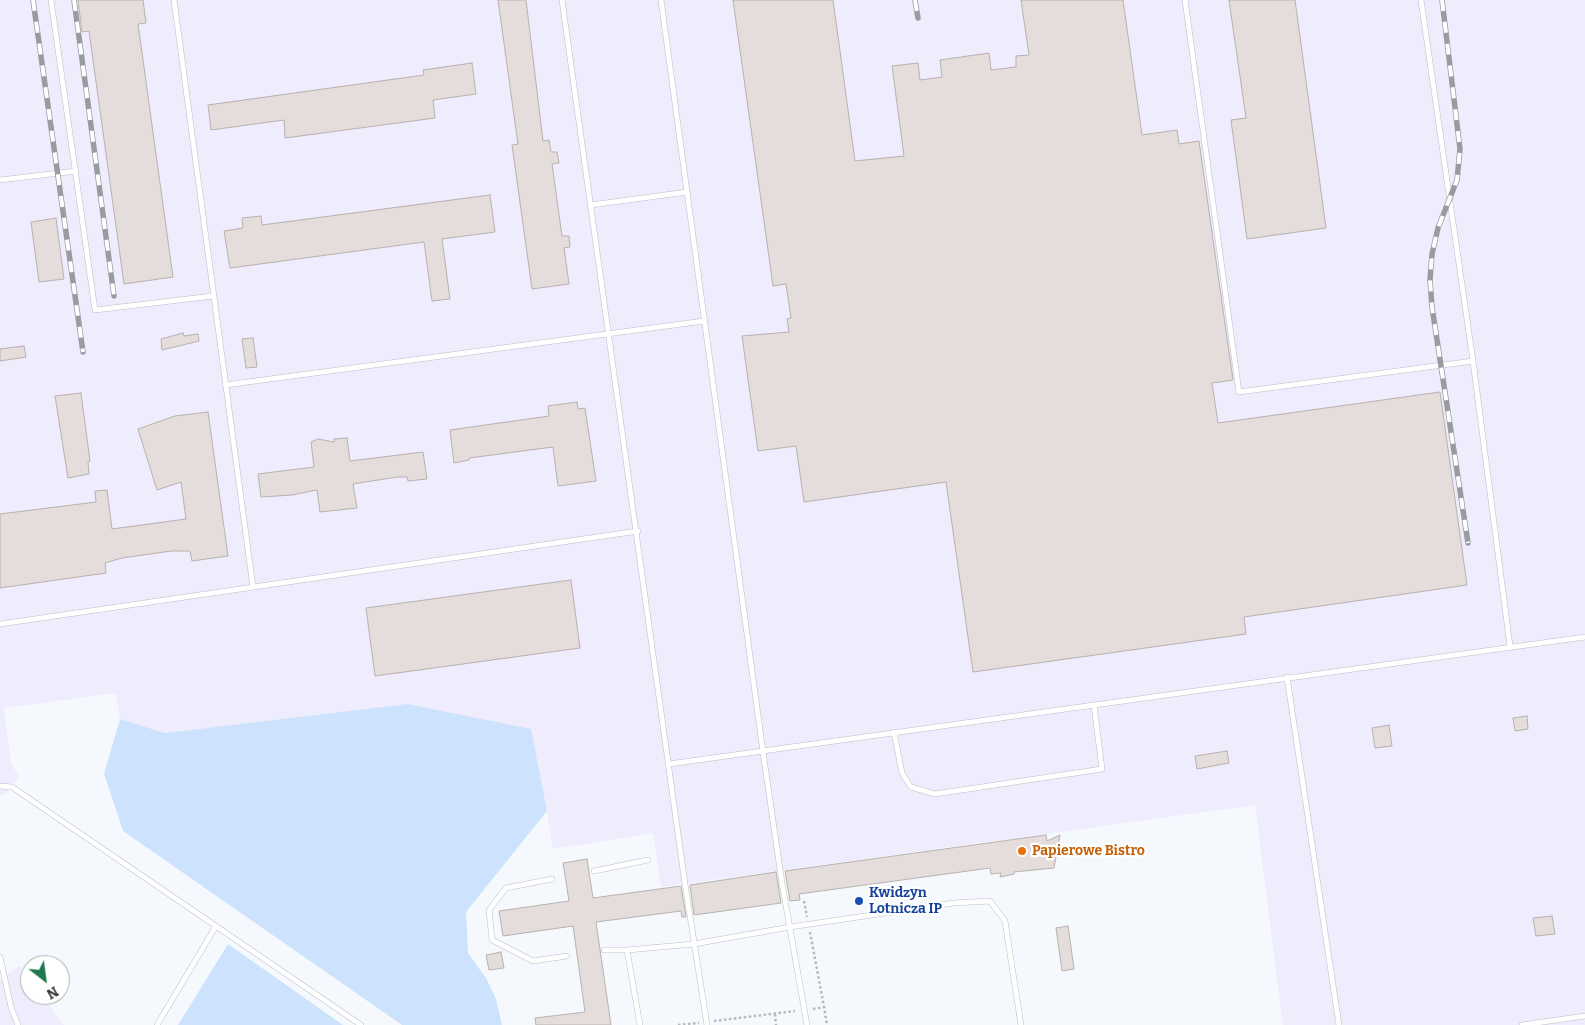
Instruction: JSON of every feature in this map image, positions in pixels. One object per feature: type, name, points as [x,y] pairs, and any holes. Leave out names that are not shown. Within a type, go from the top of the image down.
[{"type":"lane","points":[[51,0],[95,310],[213,296]]},
{"type":"lane","points":[[174,0],[253,587]]},
{"type":"lane","points":[[562,0],[638,531],[694,944],[707,1023]]},
{"type":"lane","points":[[661,0],[763,752],[807,1025]]},
{"type":"lane","points":[[1185,0],[1239,392],[1473,361]]},
{"type":"lane","points":[[1421,0],[1473,361],[1510,646]]},
{"type":"lane","points":[[0,180],[76,171]]},
{"type":"lane","points":[[591,205],[687,192]]},
{"type":"lane","points":[[225,385],[704,321]]},
{"type":"lane","points":[[0,624],[638,531]]},
{"type":"lane","points":[[669,764],[1585,637]]},
{"type":"lane","points":[[1287,677],[1339,1025]]},
{"type":"lane","points":[[894,732],[902,773],[911,787],[935,794],[1102,769],[1094,705]]},
{"type":"lane","points":[[0,786],[12,786],[361,1025]]},
{"type":"lane","points":[[594,871],[648,860]]},
{"type":"lane","points":[[552,879],[506,888],[490,910],[492,940],[533,961],[567,956]]},
{"type":"lane","points":[[604,950],[627,950],[694,944],[808,924],[954,903],[990,900],[1005,921],[1021,1025]]},
{"type":"lane","points":[[157,1025],[216,926]]},
{"type":"lane","points":[[627,950],[640,1025]]},
{"type":"lane","points":[[0,957],[11,1007],[18,1025]]},
{"type":"lane","points":[[1522,1025],[1585,1016]]},
{"type":"path","points":[[804,902],[827,1025]]},
{"type":"path","points":[[678,1025],[707,1023],[824,1007]]},
{"type":"path","points":[[774,1014],[776,1025]]},
{"type":"shaded area","points":[[0,0],[1585,0],[1585,1025],[1283,1025],[1255,805],[661,887],[653,833],[553,849],[547,811],[407,704],[165,733],[120,719],[116,693],[4,708],[11,764],[19,776],[6,794],[0,795]]},
{"type":"shaded area","points":[[407,704],[531,729],[547,811],[466,912],[468,953],[486,978],[496,999],[502,1025],[402,1025],[123,831],[104,774],[120,719],[165,733]]},
{"type":"shaded area","points":[[228,944],[343,1025],[178,1025]]},
{"type":"shaded area","points":[[19,966],[20,1005],[49,1005],[64,1025],[0,1025],[0,980]]},
{"type":"building","points":[[78,0],[143,0],[146,23],[138,24],[173,277],[124,284],[89,31],[82,32]]},
{"type":"building","points":[[498,0],[526,0],[543,141],[549,140],[551,152],[557,152],[559,163],[552,164],[562,236],[569,236],[570,247],[564,248],[569,284],[532,289],[512,145],[518,144]]},
{"type":"building","points":[[733,0],[833,0],[855,161],[904,156],[892,66],[918,63],[920,80],[942,77],[940,60],[989,53],[991,70],[1016,67],[1016,56],[1029,55],[1021,0],[1123,0],[1142,135],[1177,130],[1179,144],[1199,141],[1233,380],[1212,383],[1218,423],[1440,392],[1467,585],[1244,617],[1246,634],[973,672],[946,482],[804,502],[796,446],[758,451],[742,336],[789,332],[787,319],[791,318],[786,284],[773,286]]},
{"type":"building","points":[[1229,0],[1295,0],[1326,228],[1247,239],[1231,120],[1246,118]]},
{"type":"building","points":[[472,63],[476,94],[433,100],[435,118],[285,138],[284,120],[211,130],[208,105],[424,75],[423,70]]},
{"type":"building","points":[[490,195],[495,232],[442,239],[450,299],[432,301],[424,242],[230,268],[224,231],[243,228],[242,218],[261,216],[262,225]]},
{"type":"building","points":[[56,218],[64,279],[39,282],[31,222]]},
{"type":"building","points":[[183,333],[184,336],[198,334],[199,341],[162,350],[161,339]]},
{"type":"building","points":[[253,338],[257,367],[246,368],[242,339]]},
{"type":"building","points":[[24,346],[26,357],[0,361],[0,349]]},
{"type":"building","points":[[81,393],[90,461],[88,462],[89,474],[68,478],[55,396]]},
{"type":"building","points":[[577,402],[578,409],[585,408],[596,481],[558,486],[553,447],[469,458],[469,460],[454,463],[450,430],[549,416],[548,406]]},
{"type":"building","points":[[208,412],[228,556],[192,561],[190,551],[171,551],[122,558],[105,563],[106,573],[0,588],[0,514],[96,502],[95,491],[107,490],[112,529],[186,519],[181,482],[157,490],[138,429],[175,416]]},
{"type":"building","points":[[347,438],[350,461],[423,452],[427,479],[408,481],[407,477],[397,477],[353,484],[357,508],[320,512],[317,490],[292,495],[261,497],[258,474],[314,467],[311,442],[318,439],[334,442],[334,439]]},
{"type":"building","points":[[571,580],[580,648],[375,676],[366,608]]},
{"type":"building","points":[[1527,716],[1528,729],[1515,731],[1513,718]]},
{"type":"building","points":[[1389,725],[1392,746],[1375,748],[1372,728]]},
{"type":"building","points":[[1227,751],[1229,763],[1197,769],[1195,756]]},
{"type":"building","points":[[1046,835],[1047,841],[1060,835],[1054,868],[1014,872],[1014,874],[1000,877],[1001,873],[991,874],[990,868],[799,894],[800,900],[790,901],[785,871]]},
{"type":"building","points":[[587,859],[593,898],[681,886],[686,917],[682,917],[681,911],[596,922],[611,1025],[536,1025],[535,1018],[585,1012],[573,926],[503,936],[499,911],[569,901],[563,863]]},
{"type":"building","points":[[776,872],[781,903],[694,915],[690,885]]},
{"type":"building","points":[[1552,916],[1555,934],[1536,936],[1533,918]]},
{"type":"building","points":[[1068,926],[1074,969],[1062,971],[1056,928]]},
{"type":"building","points":[[501,952],[504,968],[489,970],[486,955]]},
{"type":"railway","points":[[33,0],[83,352]]},
{"type":"railway","points":[[74,0],[114,296]]},
{"type":"railway","points":[[915,0],[918,18]]},
{"type":"railway","points":[[1442,0],[1460,149],[1457,180],[1438,228],[1432,254],[1430,280],[1432,307],[1468,543]]},
{"type":"place","name":"Papierowe Bistro","points":[[1022,851]]},
{"type":"place","name":"Kwidzyn Lotnicza IP","points":[[859,901]]}]
